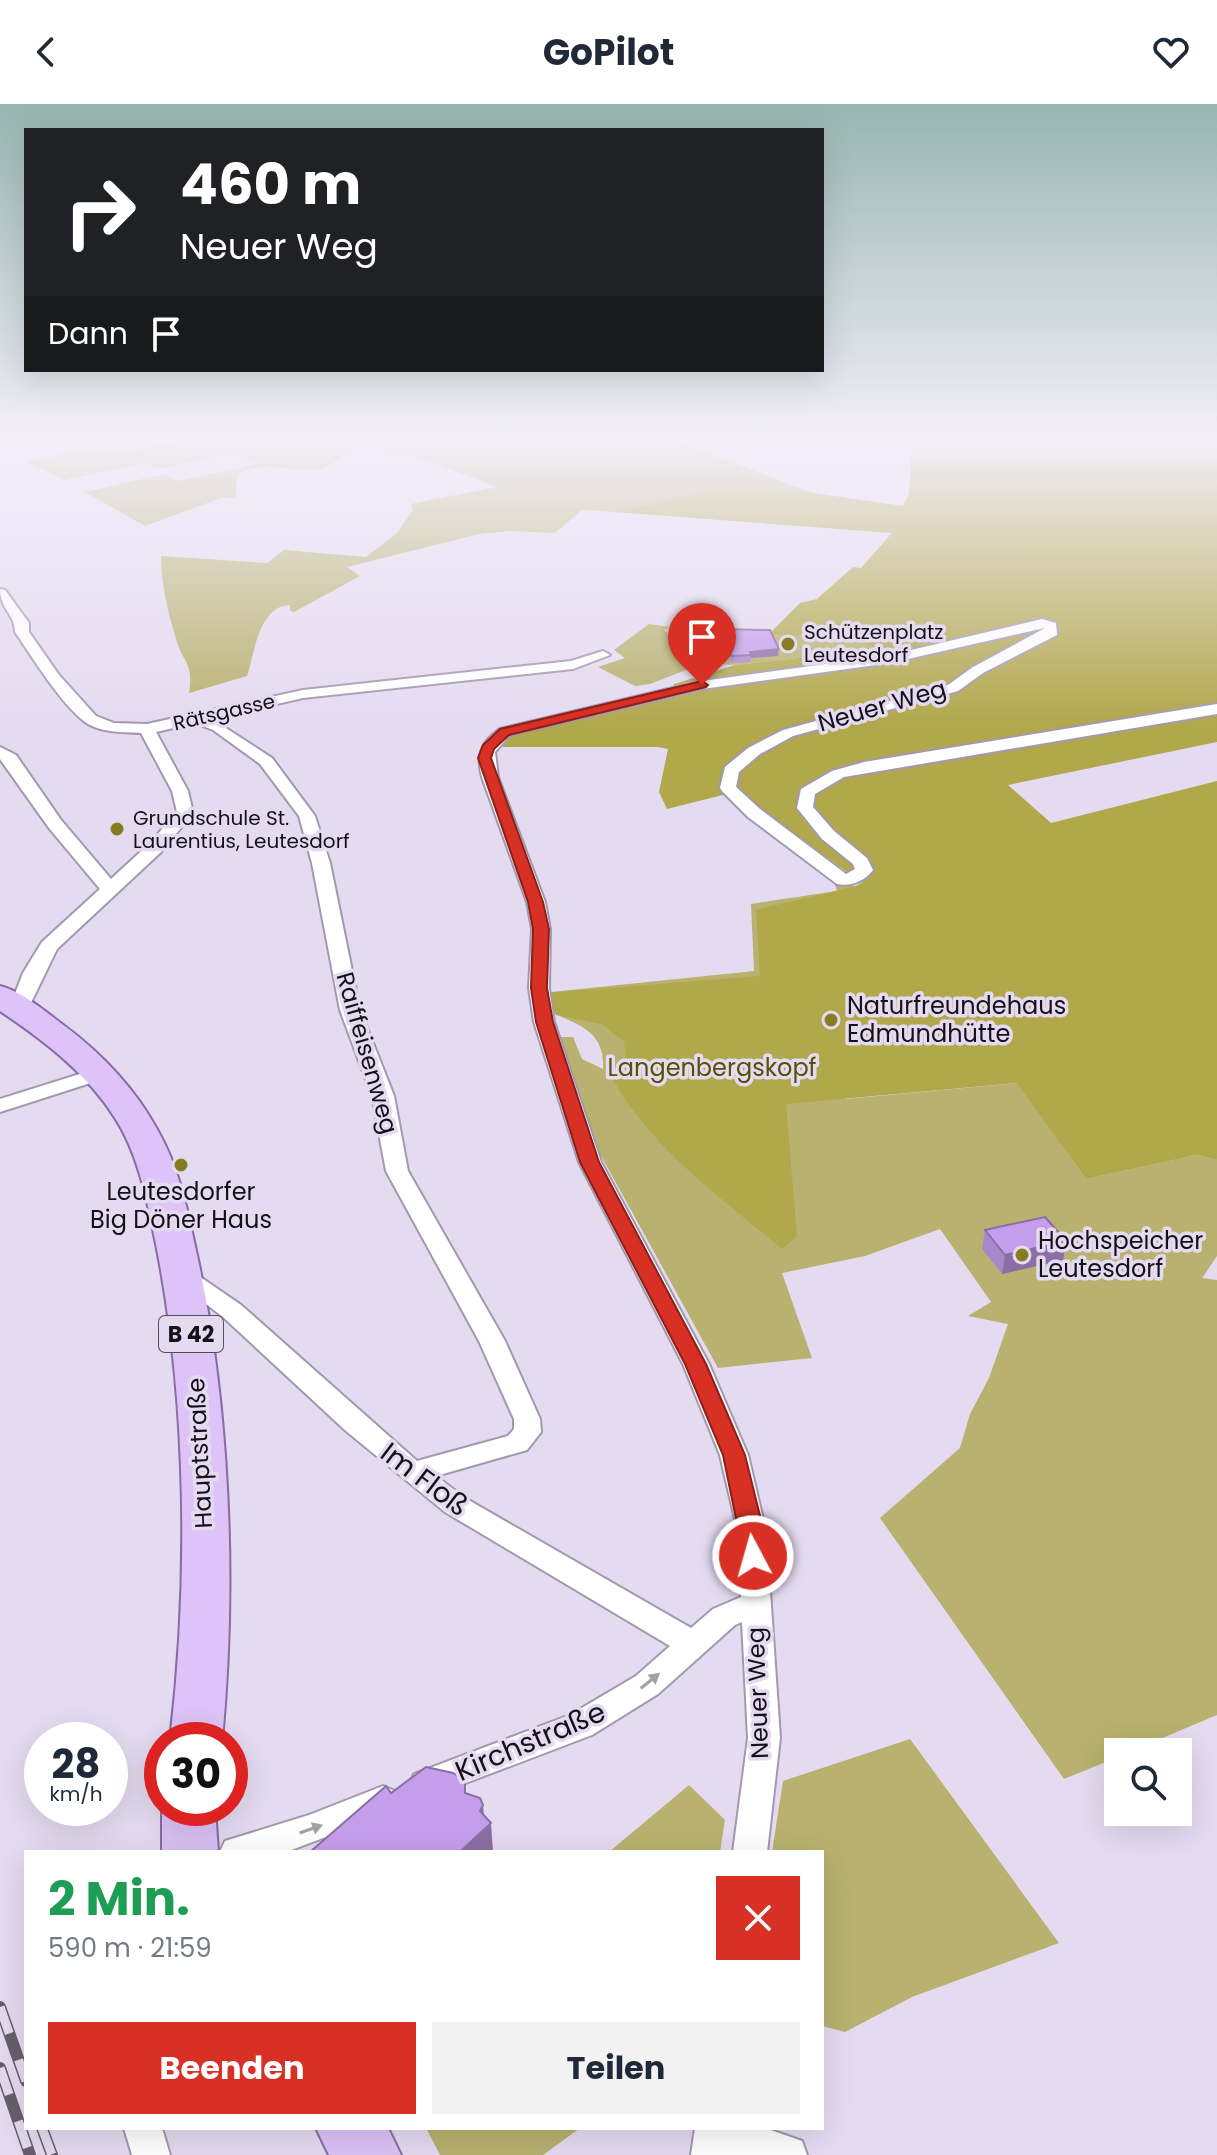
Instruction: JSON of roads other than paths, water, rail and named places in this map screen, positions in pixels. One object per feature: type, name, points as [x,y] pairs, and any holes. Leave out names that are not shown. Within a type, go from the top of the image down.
[{"type":"main road","name":"Hauptstraße","points":[[10,1002],[57,1035],[99,1074],[134,1120],[155,1164],[184,1278],[195,1363],[203,1517],[205,1649],[198,1722]]},
{"type":"main road","points":[[189,1826],[190,1850]]},
{"type":"main road","points":[[349,2130],[369,2155]]},
{"type":"street","points":[[0,593],[22,623],[22,632],[54,678],[91,719],[112,727],[147,729]]},
{"type":"street","name":"Neuer Weg","points":[[750,1850],[764,1738],[752,1532],[734,1455],[696,1364],[590,1162],[544,1022],[539,988],[541,929],[536,902],[490,777],[485,758],[487,747],[505,732],[702,685],[890,659],[1042,623],[1051,626],[1052,632],[978,670],[953,688],[788,733],[754,751],[731,770],[728,788],[754,813],[843,880],[858,876],[864,870],[861,862],[828,835],[805,808],[807,792],[838,774],[896,761],[1217,709]]},
{"type":"street","name":"Rätsgasse","points":[[10,1002],[49,946],[155,848],[185,813],[182,794],[147,729],[303,694],[560,667],[603,655]]},
{"type":"street","name":"Raiffeisenweg","points":[[197,718],[218,727],[266,761],[307,816],[321,863],[350,1010],[383,1096],[397,1171],[492,1341],[527,1419],[528,1432],[517,1443],[412,1473]]},
{"type":"street","points":[[0,752],[10,758],[55,824],[109,888]]},
{"type":"street","points":[[0,1106],[99,1074]]},
{"type":"street","name":"Im Floß","points":[[184,1278],[232,1311],[412,1473],[503,1535],[692,1644]]},
{"type":"street","name":"Kirchstraße","points":[[244,1850],[312,1829],[480,1761],[581,1725],[647,1685],[724,1617],[754,1604]]},
{"type":"street","points":[[144,2130],[151,2155]]},
{"type":"street","points":[[713,2138],[788,2155]]},
{"type":"railway","points":[[0,2007],[24,2075]]},
{"type":"railway","points":[[0,2068],[30,2155]]},
{"type":"railway","points":[[43,2130],[52,2155]]},
{"type":"place","name":"Schützenplatz Leutesdorf","points":[[788,644]]},
{"type":"place","name":"Grundschule St. Laurentius, Leutesdorf","points":[[117,829]]},
{"type":"place","name":"Naturfreundehaus Edmundhütte","points":[[831,1020]]},
{"type":"place","name":"Leutesdorfer Big Döner Haus","points":[[181,1165]]},
{"type":"place","name":"Hochspeicher Leutesdorf","points":[[1022,1255]]},
{"type":"park label","name":"Langenbergskopf","points":[[712,1068]]}]
